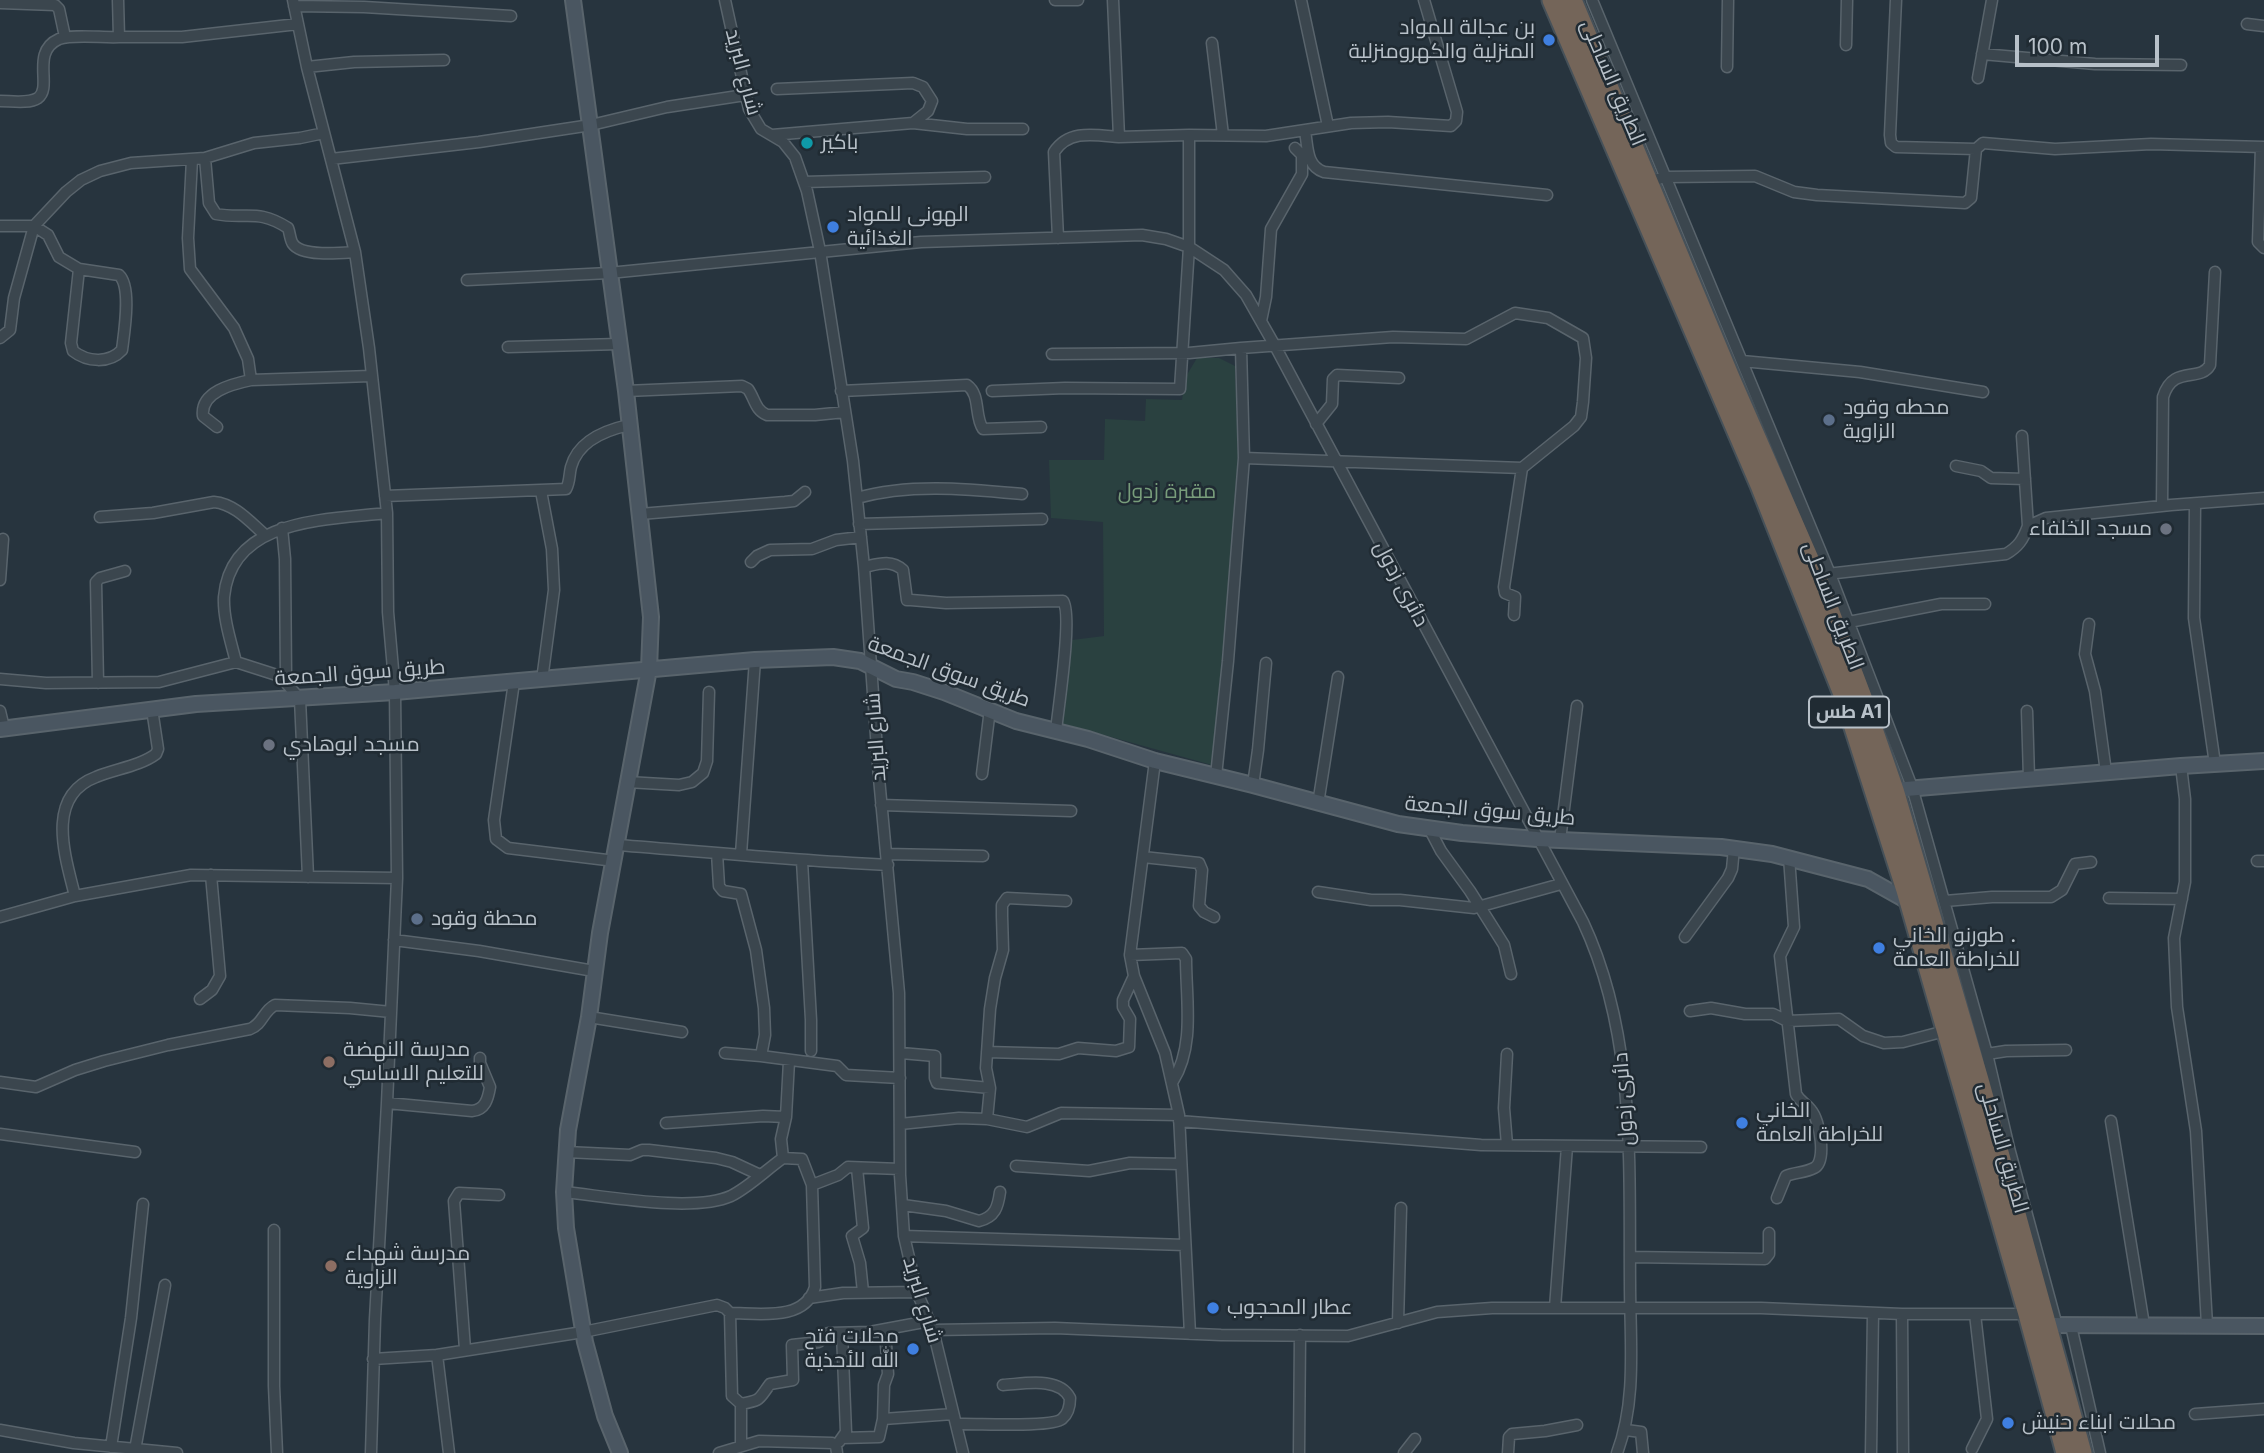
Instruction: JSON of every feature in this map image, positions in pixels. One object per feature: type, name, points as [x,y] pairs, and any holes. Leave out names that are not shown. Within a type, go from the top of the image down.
[{"type":"highway","name":"الطريق الساحلى","points":[[1552,0],[1815,575],[1845,699],[1909,902],[1945,1031],[1993,1164],[2059,1326],[2082,1453]]},
{"type":"highway","name":"الطريق الساحلى","points":[[1572,0],[1657,179],[1731,380],[1903,788],[2028,1314],[2066,1453]]},
{"type":"street","points":[[118,0],[119,37]]},
{"type":"street","points":[[573,0],[626,391],[651,618],[649,669],[627,782],[568,1130],[564,1192],[566,1228],[583,1332],[606,1416],[620,1453]]},
{"type":"street","name":"شارع البريد","points":[[726,0],[745,95],[753,118],[761,129],[783,142],[795,157],[804,182],[820,251],[857,498],[864,567],[881,805],[899,993],[900,1169],[904,1236],[917,1293],[931,1326],[963,1453]]},
{"type":"street","points":[[1055,0],[1078,0]]},
{"type":"street","points":[[1113,0],[1119,136]]},
{"type":"street","points":[[1301,0],[1328,126]]},
{"type":"street","points":[[1058,238],[1054,152],[1060,143],[1081,134],[1266,136],[1328,126],[1388,122],[1448,126],[1456,121],[1457,112],[1424,0]]},
{"type":"street","points":[[1592,0],[1657,179],[1742,361],[1815,575],[1849,622],[1903,788],[1945,901],[2009,1148],[2059,1326],[2100,1453]]},
{"type":"street","points":[[1727,67],[1728,0]]},
{"type":"street","points":[[1846,45],[1847,0]]},
{"type":"street","points":[[1896,0],[1891,143],[1896,146],[1976,149],[1983,143],[2055,149],[2151,144],[2262,147],[2258,242],[2264,248]]},
{"type":"street","points":[[1978,78],[1992,0]]},
{"type":"street","points":[[0,3],[55,5],[59,9],[65,37]]},
{"type":"street","points":[[371,1453],[373,1359],[397,878],[395,692],[388,612],[387,513],[355,252],[307,67],[294,3],[511,16]]},
{"type":"street","points":[[0,100],[19,102],[37,99],[42,93],[47,47],[65,37],[182,37],[298,24]]},
{"type":"street","points":[[2247,24],[2264,26]]},
{"type":"street","points":[[1212,43],[1223,135]]},
{"type":"street","points":[[1982,54],[2095,64],[2181,65]]},
{"type":"street","points":[[307,67],[354,62],[444,60]]},
{"type":"street","points":[[777,89],[913,83],[923,87],[932,101],[928,111],[913,123]]},
{"type":"street","points":[[331,159],[479,142],[591,125],[667,107],[745,95]]},
{"type":"street","points":[[771,135],[913,123],[967,129],[1023,129]]},
{"type":"street","points":[[1305,131],[1310,164],[1324,172],[1547,195]]},
{"type":"street","points":[[0,338],[10,330],[14,298],[34,226],[74,186],[100,171],[131,163],[205,158],[254,143],[324,133]]},
{"type":"street","points":[[992,391],[1065,388],[1180,389],[1189,247],[1189,135]]},
{"type":"street","points":[[1261,321],[1266,297],[1271,229],[1303,168],[1302,155],[1295,148]]},
{"type":"street","points":[[1657,179],[1755,176],[1794,192],[1817,195],[1965,203],[1971,198],[1976,149]]},
{"type":"street","points":[[205,158],[209,203],[216,214],[258,214],[271,219],[288,228],[291,243],[305,251],[355,252]]},
{"type":"street","points":[[192,159],[188,238],[190,269],[234,328],[248,359],[251,380]]},
{"type":"street","points":[[804,182],[985,177]]},
{"type":"street","points":[[0,226],[34,226],[48,235],[64,262],[79,269],[119,275],[125,283],[126,314],[122,350],[110,359],[88,359],[73,351],[71,343],[79,269]]},
{"type":"street","name":"دائرى زدول","points":[[467,280],[609,274],[921,242],[1142,235],[1189,247],[1214,261],[1235,280],[1275,346],[1591,940],[1609,993],[1620,1043],[1627,1100],[1628,1145],[1630,1386],[1626,1430],[1618,1453]]},
{"type":"street","points":[[2162,506],[2162,397],[2169,383],[2179,376],[2202,373],[2210,365],[2215,272]]},
{"type":"street","points":[[1052,354],[1182,353],[1384,337],[1466,339],[1515,313],[1552,320],[1581,336],[1585,343],[1581,418],[1543,454],[1522,468],[1244,458]]},
{"type":"street","points":[[508,347],[619,344]]},
{"type":"street","points":[[1216,776],[1244,458],[1241,348]]},
{"type":"street","points":[[1742,361],[1860,372],[1983,392]]},
{"type":"street","points":[[1316,424],[1332,404],[1333,379],[1337,375],[1399,378]]},
{"type":"street","points":[[217,427],[203,416],[202,408],[205,400],[225,387],[251,380],[371,376]]},
{"type":"street","points":[[841,391],[967,385],[974,392],[979,422],[983,429],[1041,427]]},
{"type":"street","points":[[626,391],[742,386],[748,389],[756,406],[767,415],[845,412]]},
{"type":"street","points":[[384,496],[568,488],[572,463],[586,444],[597,435],[629,425]]},
{"type":"street","points":[[1815,575],[2006,554],[2016,548],[2028,526],[2022,436]]},
{"type":"street","points":[[1956,466],[1980,471],[1991,478],[2025,479]]},
{"type":"street","points":[[1514,615],[1515,597],[1505,593],[1504,587],[1522,468]]},
{"type":"street","points":[[857,498],[884,491],[947,488],[1022,494]]},
{"type":"street","points":[[541,491],[552,550],[554,590],[542,680]]},
{"type":"street","points":[[640,514],[794,501],[805,492]]},
{"type":"street","points":[[2028,526],[2046,518],[2264,498]]},
{"type":"street","points":[[100,517],[153,513],[214,502],[224,503],[265,535]]},
{"type":"street","points":[[2195,503],[2194,618],[2215,764]]},
{"type":"street","points":[[236,662],[224,600],[228,575],[254,542],[282,528],[387,513]]},
{"type":"street","points":[[859,523],[1042,519]]},
{"type":"street","points":[[282,528],[285,559],[286,678],[287,684],[300,699],[308,877]]},
{"type":"street","points":[[751,562],[770,550],[812,549],[836,540],[861,537]]},
{"type":"street","points":[[0,580],[3,539]]},
{"type":"street","points":[[864,567],[886,562],[897,564],[903,570],[908,600],[946,603],[1063,601],[1066,606],[1067,627],[1056,731]]},
{"type":"street","points":[[98,683],[96,582],[100,578],[125,571]]},
{"type":"street","points":[[1849,622],[1941,604],[1984,604]]},
{"type":"street","points":[[2088,624],[2085,654],[2095,691],[2106,772]]},
{"type":"street","name":"طريق سوق الجمعة","points":[[2,728],[223,702],[395,692],[755,660],[833,657],[853,660],[896,679],[914,682],[1016,720],[1088,739],[1155,761],[1398,824],[1430,830],[1537,839],[1734,848],[1789,857],[1868,879],[1909,902]]},
{"type":"street","points":[[741,854],[755,660]]},
{"type":"street","points":[[0,678],[46,683],[159,682],[236,662],[286,678]]},
{"type":"street","points":[[1253,785],[1266,663]]},
{"type":"street","points":[[1318,804],[1338,677]]},
{"type":"street","points":[[514,682],[494,820],[496,839],[508,848],[615,861]]},
{"type":"street","points":[[627,782],[679,785],[692,782],[702,773],[707,761],[709,692]]},
{"type":"street","points":[[1560,840],[1577,706]]},
{"type":"street","points":[[75,896],[61,830],[65,810],[72,793],[92,778],[156,754],[152,709]]},
{"type":"street","points":[[982,774],[990,709]]},
{"type":"street","points":[[0,711],[2,728]]},
{"type":"street","points":[[2027,711],[2029,778]]},
{"type":"street","points":[[1155,761],[1130,955],[1173,1081],[1179,1118],[1190,1334]]},
{"type":"street","points":[[1903,788],[2264,761]]},
{"type":"street","points":[[2181,766],[2185,799],[2185,882],[2174,942],[2177,1007],[2196,1131],[2207,1325]]},
{"type":"street","points":[[881,805],[1071,811]]},
{"type":"street","points":[[1430,830],[1504,945],[1511,974]]},
{"type":"street","points":[[618,845],[802,861],[983,856]]},
{"type":"street","points":[[1685,937],[1728,878],[1732,869],[1734,848]]},
{"type":"street","points":[[717,853],[719,886],[723,891],[741,894],[756,950],[765,1008],[765,1035],[761,1056]]},
{"type":"street","points":[[1143,857],[1199,863],[1202,870],[1199,906],[1214,917]]},
{"type":"street","points":[[1777,1198],[1786,1176],[1813,1169],[1821,1158],[1818,1122],[1811,1109],[1799,1100],[1796,1094],[1780,956],[1794,927],[1789,857]]},
{"type":"street","points":[[1868,879],[1882,878],[1891,872],[1896,860]]},
{"type":"street","points":[[802,861],[811,1051]]},
{"type":"street","points":[[1945,901],[1992,897],[2052,897],[2062,890],[2075,864],[2091,862]]},
{"type":"street","points":[[0,917],[75,896],[165,878],[211,874],[397,878]]},
{"type":"street","points":[[200,999],[212,990],[220,976],[211,874]]},
{"type":"street","points":[[1318,892],[1380,901],[1400,900],[1460,907],[1480,906],[1560,884]]},
{"type":"street","points":[[987,1119],[990,1088],[986,1068],[995,978],[1003,950],[1004,901],[1007,898],[1066,901]]},
{"type":"street","points":[[2109,898],[2182,899]]},
{"type":"street","points":[[394,940],[491,952],[594,971]]},
{"type":"street","points":[[1130,955],[1182,953],[1185,959],[1186,1052],[1173,1081]]},
{"type":"street","points":[[988,1052],[1055,1054],[1078,1048],[1119,1051],[1129,1047],[1130,1019],[1123,1007],[1135,976]]},
{"type":"street","points":[[0,1082],[36,1087],[75,1070],[124,1056],[250,1029],[258,1025],[267,1011],[275,1005],[350,1007],[391,1012]]},
{"type":"street","points":[[1690,1011],[1711,1008],[1745,1014],[1773,1014],[1787,1021],[1839,1019],[1863,1036],[1884,1044],[1945,1031]]},
{"type":"street","points":[[589,1017],[682,1032]]},
{"type":"street","points":[[1987,1055],[2006,1051],[2066,1050]]},
{"type":"street","points":[[901,1052],[935,1056],[937,1083],[990,1088]]},
{"type":"street","points":[[725,1053],[837,1066],[846,1075],[900,1078]]},
{"type":"street","points":[[1507,1054],[1504,1108],[1507,1146]]},
{"type":"street","points":[[387,1103],[480,1110],[490,1087],[480,1058]]},
{"type":"street","points":[[783,1158],[782,1139],[789,1060]]},
{"type":"street","points":[[900,1124],[959,1118],[987,1119],[1027,1127],[1061,1112],[1179,1118],[1507,1146],[1700,1147]]},
{"type":"street","points":[[666,1123],[763,1116],[786,1117]]},
{"type":"street","points":[[2111,1121],[2144,1325]]},
{"type":"street","points":[[0,1135],[135,1152]]},
{"type":"street","points":[[1555,1308],[1567,1146]]},
{"type":"street","points":[[566,1152],[630,1155],[649,1150],[716,1158],[760,1175]]},
{"type":"street","points":[[564,1192],[643,1202],[710,1200],[732,1195],[783,1158],[802,1159],[812,1185],[815,1287],[810,1298],[797,1309],[786,1312],[730,1313]]},
{"type":"street","points":[[1016,1166],[1089,1171],[1129,1163],[1181,1164]]},
{"type":"street","points":[[812,1185],[838,1175],[848,1167],[900,1169]]},
{"type":"street","points":[[857,1168],[863,1227],[852,1236],[860,1263],[863,1292]]},
{"type":"street","points":[[903,1205],[946,1211],[979,1221],[988,1218],[997,1208],[1000,1192]]},
{"type":"street","points":[[465,1349],[454,1202],[459,1193],[499,1195]]},
{"type":"street","points":[[111,1447],[131,1318],[143,1204]]},
{"type":"street","points":[[1398,1322],[1401,1208]]},
{"type":"street","points":[[274,1230],[274,1387],[277,1453]]},
{"type":"street","points":[[1630,1257],[1765,1258],[1769,1254],[1769,1233]]},
{"type":"street","points":[[904,1236],[1185,1245]]},
{"type":"street","points":[[135,1450],[165,1285]]},
{"type":"street","points":[[810,1298],[863,1292],[917,1293]]},
{"type":"street","points":[[373,1359],[437,1355],[583,1332],[717,1305],[730,1313],[732,1396],[741,1404],[741,1445]]},
{"type":"street","points":[[741,1404],[758,1401],[765,1395],[770,1384],[793,1380],[792,1345],[819,1342],[825,1333],[931,1326],[1348,1336],[1437,1312],[1461,1309],[1761,1308],[1902,1314],[2028,1314]]},
{"type":"street","points":[[1871,1453],[1873,1313]]},
{"type":"street","points":[[1902,1314],[1903,1453]]},
{"type":"street","points":[[1972,1449],[1987,1419],[1975,1314]]},
{"type":"street","points":[[2059,1326],[2264,1326]]},
{"type":"street","points":[[719,1453],[759,1441],[832,1443],[838,1446],[879,1437],[883,1419],[884,1385],[888,1374],[885,1330]]},
{"type":"street","points":[[838,1446],[846,1432],[842,1333]]},
{"type":"street","points":[[1299,1453],[1300,1335]]},
{"type":"street","points":[[437,1355],[449,1453]]},
{"type":"street","points":[[883,1419],[954,1419],[1047,1424],[1063,1419],[1068,1410],[1070,1398],[1061,1388],[1043,1384],[1003,1385]]},
{"type":"street","points":[[2195,1413],[2264,1409]]},
{"type":"street","points":[[1508,1453],[1511,1434],[1577,1425]]},
{"type":"street","points":[[0,1430],[50,1440],[177,1453]]},
{"type":"street","points":[[1626,1430],[1641,1432],[1643,1453]]},
{"type":"street","points":[[1404,1453],[1415,1439]]},
{"type":"green space","name":"مقبرة زدول","points":[[1197,358],[1219,358],[1235,366],[1239,480],[1212,765],[1061,723],[1072,640],[1104,636],[1103,522],[1051,518],[1049,460],[1104,460],[1105,419],[1145,421],[1146,399],[1182,400],[1185,378]]},
{"type":"place","name":"بن عجالة للمواد المنزلية والكهرومنزلية","points":[[1549,40]]},
{"type":"place","name":"باكير","points":[[807,143]]},
{"type":"place","name":"الهونى للمواد الغذائية","points":[[833,227]]},
{"type":"place","name":"محطه وقود الزاوية","points":[[1829,420]]},
{"type":"place","name":"مسجد الخلفاء","points":[[2166,529]]},
{"type":"place","name":"مسجد ابوهادي","points":[[269,745]]},
{"type":"place","name":"محطة وقود","points":[[417,919]]},
{"type":"place","name":"طورنو الخاني . للخراطة العامة","points":[[1879,948]]},
{"type":"place","name":"مدرسة النهضة للتعليم الاساسي","points":[[329,1062]]},
{"type":"place","name":"الخاني للخراطة العامة","points":[[1742,1123]]},
{"type":"place","name":"مدرسة شهداء الزاوية","points":[[331,1266]]},
{"type":"place","name":"عطار المحجوب","points":[[1213,1308]]},
{"type":"place","name":"محلات فتح الله للأحذية","points":[[913,1349]]},
{"type":"place","name":"محلات ابناء حنيش","points":[[2008,1423]]}]
